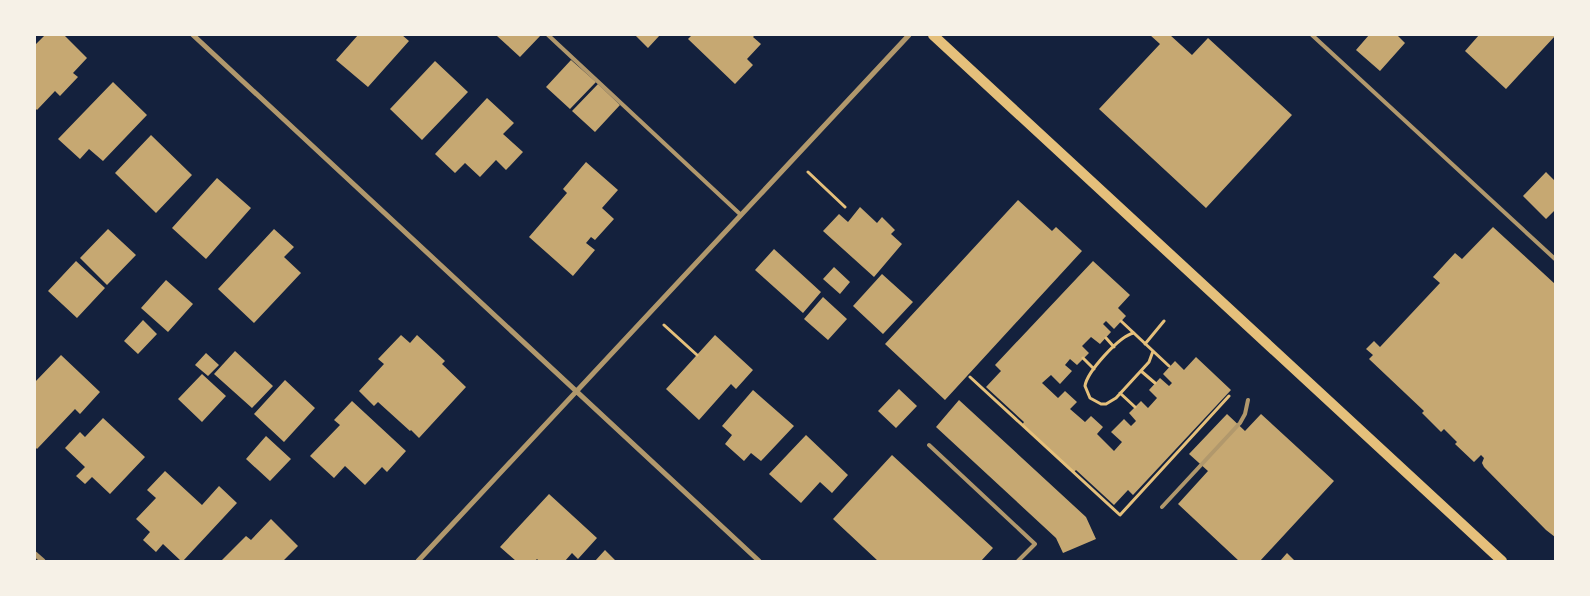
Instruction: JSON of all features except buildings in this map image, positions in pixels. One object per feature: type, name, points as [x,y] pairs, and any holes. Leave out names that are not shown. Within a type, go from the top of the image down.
[{"type":"main road","points":[[934,35],[1502,561]]},
{"type":"street","points":[[193,35],[759,561]]},
{"type":"street","points":[[418,561],[909,35]]},
{"type":"street","points":[[35,554],[43,561]]},
{"type":"lane","points":[[548,35],[741,215]]},
{"type":"lane","points":[[1312,35],[1555,259]]},
{"type":"lane","points":[[1162,507],[1240,423],[1245,414],[1248,400]]},
{"type":"lane","points":[[929,445],[1034,544],[1018,561]]},
{"type":"path","points":[[804,169],[845,207]]},
{"type":"path","points":[[1145,344],[1164,321]]},
{"type":"path","points":[[661,322],[697,356]]},
{"type":"path","points":[[1121,322],[1169,366]]},
{"type":"path","points":[[1134,333],[1123,338],[1086,380],[1085,386],[1090,398],[1101,404],[1106,404],[1116,398],[1150,362],[1153,352]]},
{"type":"path","points":[[1106,338],[1114,347]]},
{"type":"path","points":[[1083,358],[1094,369]]},
{"type":"path","points":[[1141,371],[1155,383]]},
{"type":"path","points":[[970,377],[1120,515],[1229,395]]},
{"type":"path","points":[[1120,393],[1135,407]]}]
